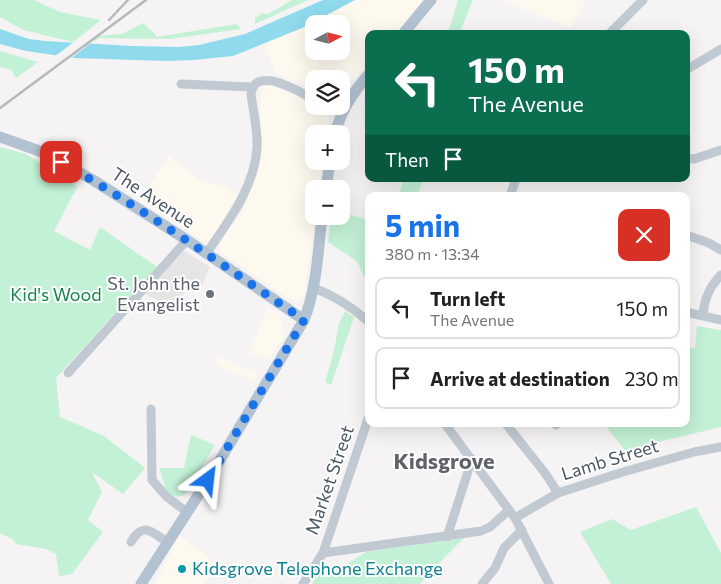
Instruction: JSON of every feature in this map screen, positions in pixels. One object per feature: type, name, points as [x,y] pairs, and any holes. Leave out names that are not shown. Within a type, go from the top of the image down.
[{"type":"main road","points":[[406,30],[431,0]]},
{"type":"main road","points":[[350,98],[365,79]]},
{"type":"main road","name":"The Avenue","points":[[0,137],[53,157],[93,180],[187,240],[304,320]]},
{"type":"main road","points":[[141,584],[166,542],[208,480],[304,320],[314,288],[321,225]]},
{"type":"street","points":[[613,30],[643,0]]},
{"type":"street","points":[[690,68],[721,49]]},
{"type":"street","points":[[206,254],[240,203],[254,166],[257,145],[251,94],[255,83],[271,80],[305,95]]},
{"type":"street","points":[[181,84],[252,88]]},
{"type":"street","points":[[690,158],[694,159],[721,150]]},
{"type":"street","points":[[690,236],[709,243],[721,250]]},
{"type":"street","points":[[68,373],[187,240]]},
{"type":"street","points":[[704,316],[704,306],[708,293],[721,275]]},
{"type":"street","points":[[314,288],[323,291],[356,311],[365,319]]},
{"type":"street","points":[[690,313],[721,320]]},
{"type":"street","points":[[151,409],[152,480],[167,497],[187,512]]},
{"type":"street","name":"Market Street","points":[[304,584],[323,553],[365,427]]},
{"type":"street","points":[[447,427],[515,518],[549,584]]},
{"type":"street","points":[[508,427],[545,473],[558,493]]},
{"type":"street","name":"Lamb Street","points":[[515,518],[558,493],[628,470],[694,452],[721,447]]},
{"type":"street","points":[[447,536],[472,458]]},
{"type":"street","points":[[323,553],[481,531],[490,527],[509,510]]},
{"type":"street","points":[[131,542],[136,533],[143,530],[149,530],[166,542]]},
{"type":"street","points":[[482,584],[495,568],[504,548],[522,530]]},
{"type":"shaded area","points":[[355,0],[422,0],[398,30],[365,30],[365,68],[350,83],[350,70],[305,70],[305,86],[275,73],[264,43],[305,26],[305,60],[350,60],[350,15],[327,15]]},
{"type":"shaded area","points":[[502,0],[586,0],[571,28]]},
{"type":"shaded area","points":[[269,84],[305,100],[305,115],[327,115],[329,117],[328,125],[305,125],[305,170],[322,170],[320,180],[305,180],[305,225],[314,225],[305,292],[299,301],[288,298],[218,251],[220,240],[243,211],[257,170],[262,149],[260,100],[263,87]]},
{"type":"shaded area","points":[[169,156],[199,179],[228,188],[238,195],[211,240],[203,241],[139,201]]},
{"type":"shaded area","points":[[184,251],[210,267],[199,291],[189,287],[185,290],[176,309],[145,294]]},
{"type":"shaded area","points":[[268,307],[278,313],[283,323],[284,331],[283,338],[268,360],[250,352]]},
{"type":"shaded area","points":[[218,356],[258,374],[254,381],[216,364]]},
{"type":"shaded area","points":[[179,536],[218,564],[204,584],[155,584]]},
{"type":"green space","points":[[0,0],[34,0],[60,12],[101,20],[73,42],[23,30],[0,17]]},
{"type":"green space","points":[[292,0],[308,0],[255,24],[255,18],[262,13],[268,14]]},
{"type":"green space","points":[[458,0],[473,0],[461,30],[449,30]]},
{"type":"green space","points":[[143,23],[156,37],[237,24],[241,29],[170,39],[99,38],[90,43],[99,36],[122,34]]},
{"type":"green space","points":[[0,51],[38,62],[16,78],[11,70],[0,67]]},
{"type":"green space","name":"Kid's Wood","points":[[0,147],[26,154],[77,187],[54,231],[90,250],[100,227],[157,267],[56,378],[60,417],[104,436],[145,468],[123,494],[92,472],[102,492],[88,520],[103,532],[72,574],[59,576],[56,554],[46,549],[16,544],[14,540],[0,533]]},
{"type":"green space","points":[[403,182],[423,182],[419,192],[399,192]]},
{"type":"green space","points":[[350,215],[365,219],[364,278],[358,262],[328,242],[330,225],[350,225]]},
{"type":"green space","points":[[345,311],[354,317],[331,385],[325,382],[334,351],[339,323]]},
{"type":"green space","points":[[697,326],[721,330],[721,427],[658,442],[627,453],[606,427],[690,427],[690,348],[695,348]]},
{"type":"green space","points":[[191,435],[215,445],[187,492],[182,496],[174,496],[167,492],[159,468],[184,468]]},
{"type":"green space","points":[[696,507],[721,553],[721,584],[611,584],[580,532],[612,519],[631,530]]},
{"type":"green space","points":[[464,538],[420,584],[312,584],[321,573],[325,578],[366,552]]},
{"type":"water","points":[[323,0],[355,0],[327,15],[305,15],[305,26],[233,56],[166,61],[74,58],[26,51],[0,44],[0,29],[29,39],[45,41],[179,47],[199,45],[245,34]]},
{"type":"pier","points":[[75,41],[92,42],[70,59],[54,57]]},
{"type":"railway","points":[[109,20],[128,0]]},
{"type":"railway","points":[[0,108],[146,0]]},
{"type":"place","name":"St. John the Evangelist","points":[[210,294]]},
{"type":"place","name":"Kidsgrove Telephone Exchange","points":[[182,569]]},
{"type":"district","name":"Kidsgrove","points":[[444,461]]},
{"type":"route","points":[[61,162],[93,180],[187,240],[304,320],[208,480]]}]
